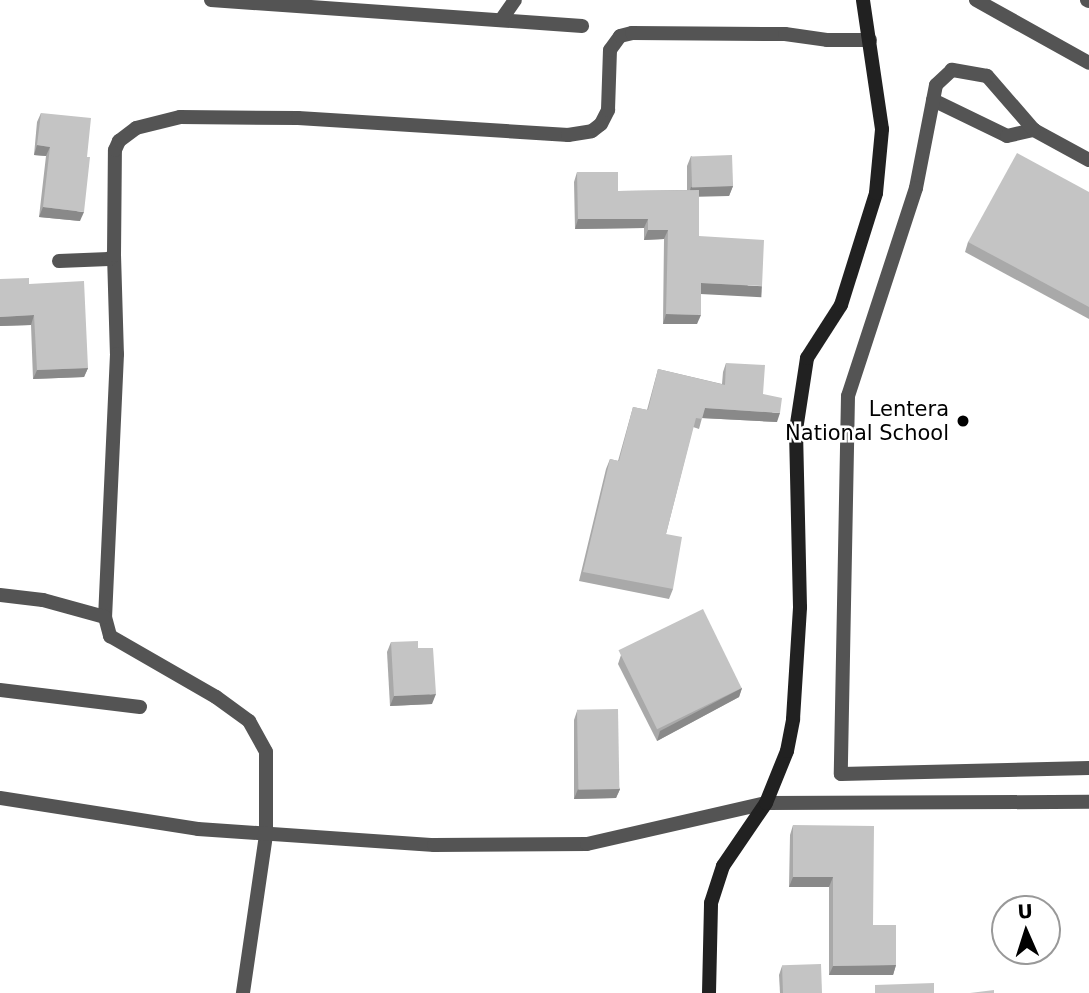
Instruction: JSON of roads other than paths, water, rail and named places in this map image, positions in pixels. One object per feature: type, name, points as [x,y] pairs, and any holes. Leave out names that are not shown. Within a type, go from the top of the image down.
[{"type":"street","points":[[211,0],[324,4],[582,26]]},
{"type":"street","points":[[500,20],[515,0]]},
{"type":"street","points":[[709,993],[711,903],[723,866],[765,803],[787,751],[793,719],[800,607],[796,430],[807,358],[841,305],[876,193],[882,129],[863,0]]},
{"type":"street","points":[[976,0],[1089,63]]},
{"type":"street","points":[[243,993],[266,835],[266,752],[249,721],[216,697],[110,636],[105,617],[117,354],[114,255],[115,150],[119,141],[136,128],[180,117],[298,118],[568,135],[592,131],[601,124],[608,110],[610,50],[620,36],[632,33],[785,34],[827,40],[870,40]]},
{"type":"street","points":[[1089,160],[1034,130],[987,76],[952,70],[936,85],[916,188],[848,396],[841,774],[1089,768]]},
{"type":"street","points":[[933,100],[1007,136],[1034,130]]},
{"type":"street","points":[[59,261],[108,259],[114,255]]},
{"type":"street","points":[[0,595],[43,600],[105,617]]},
{"type":"street","points":[[0,690],[140,707]]},
{"type":"street","points":[[0,798],[198,829],[434,845],[587,844],[765,803],[1089,802]]},
{"type":"place","name":"Lentera National School","points":[[963,421]]}]
